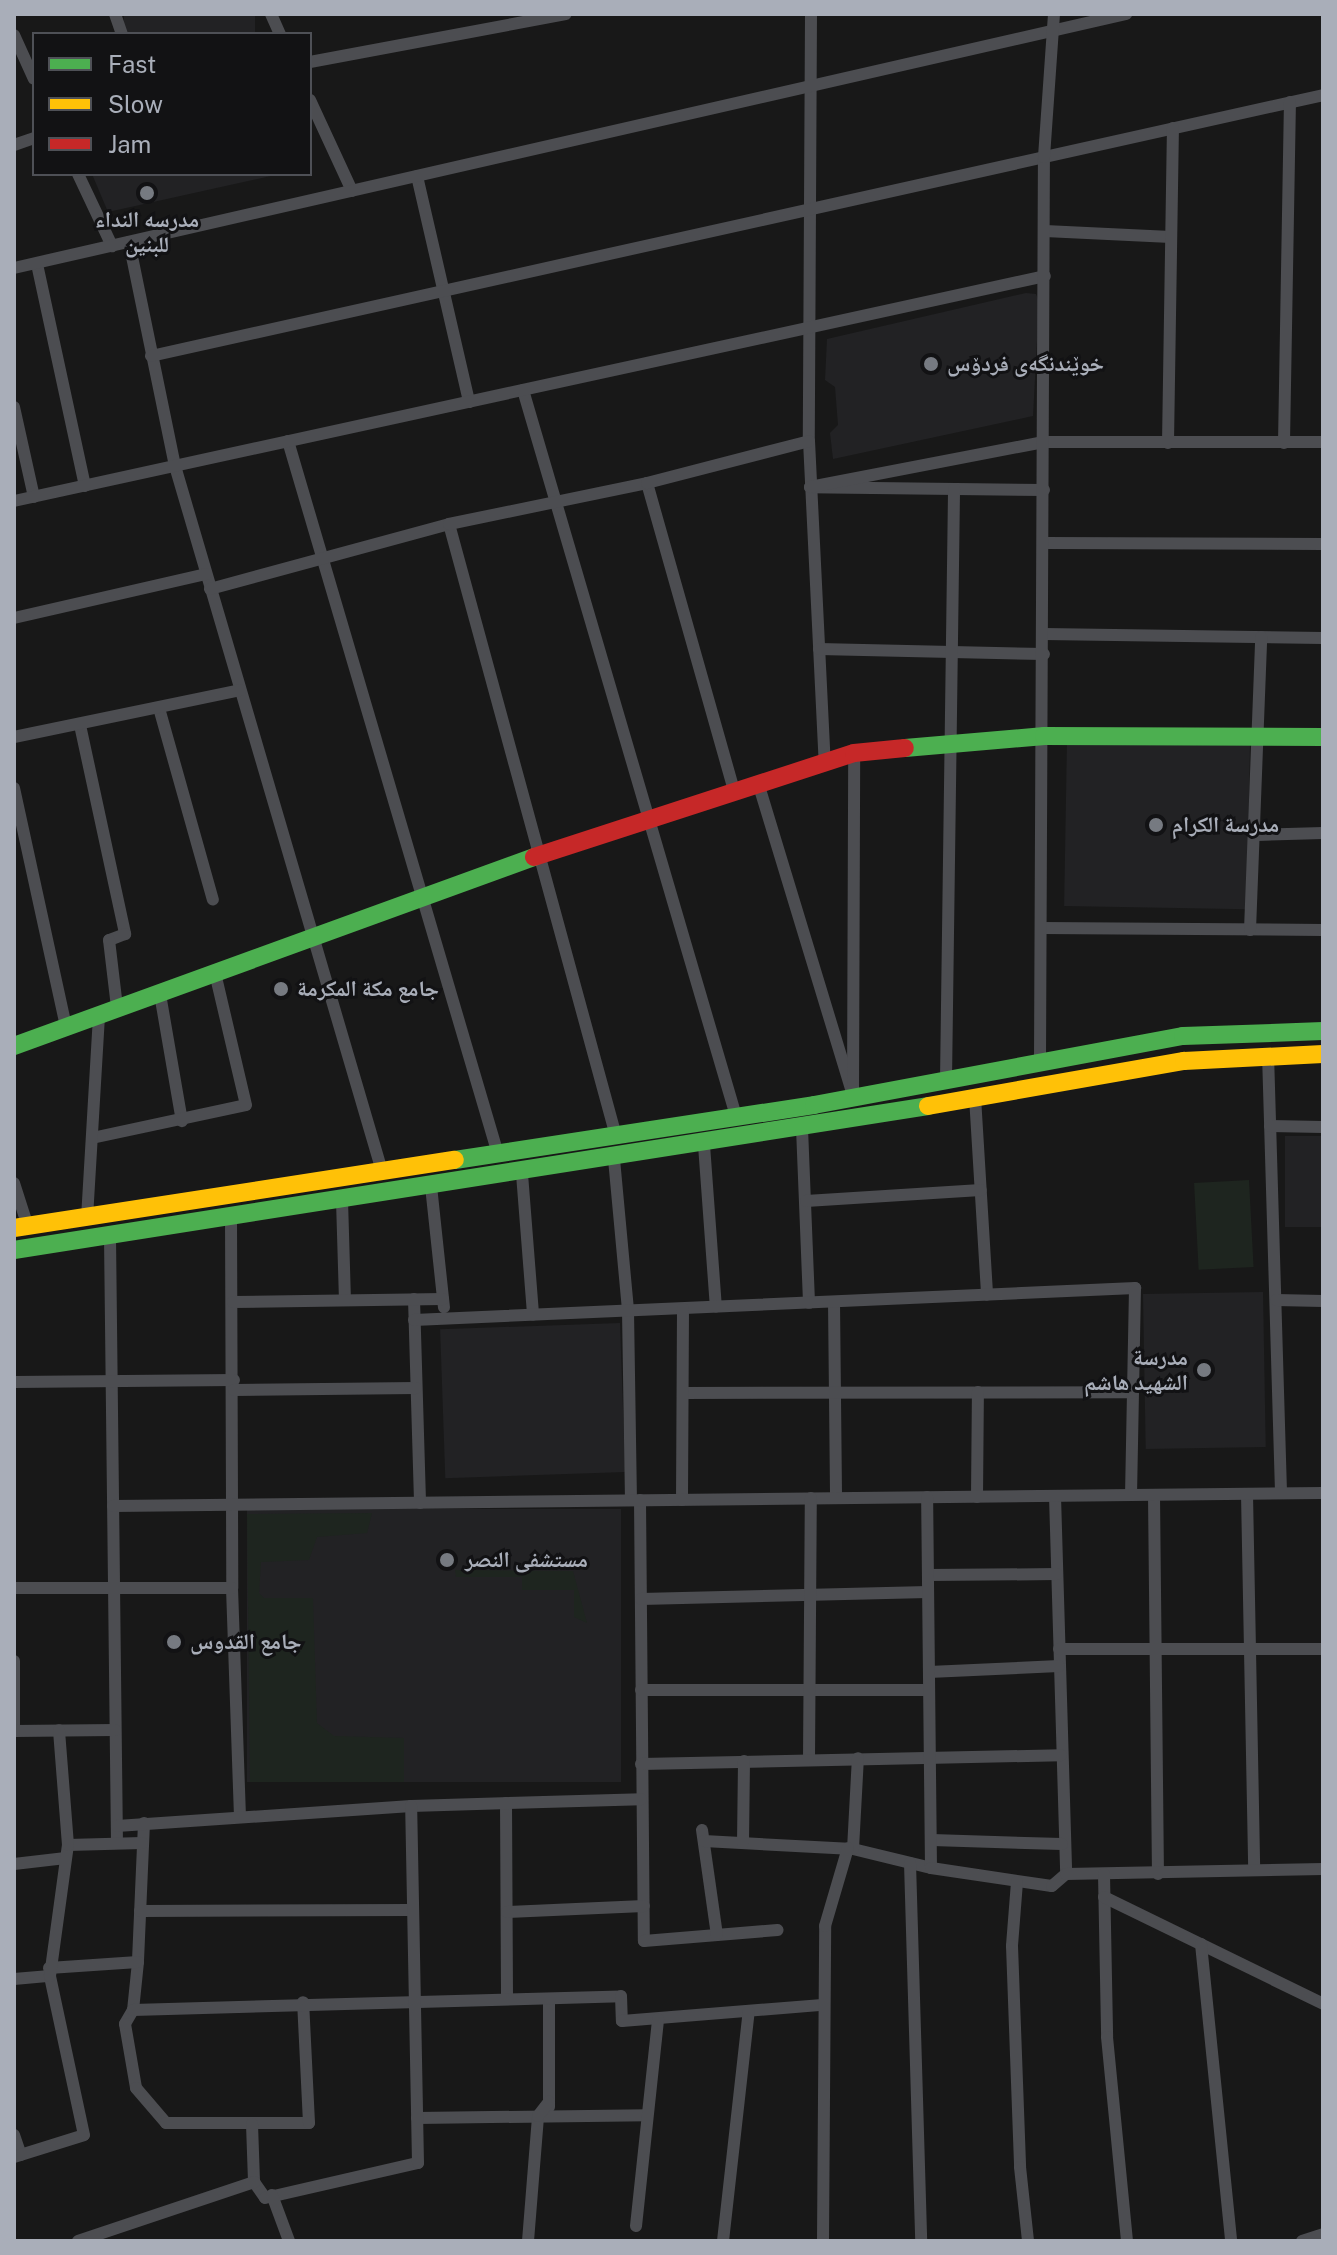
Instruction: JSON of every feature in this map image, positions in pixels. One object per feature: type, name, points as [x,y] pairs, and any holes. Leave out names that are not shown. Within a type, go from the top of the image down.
[{"type":"main road","points":[[14,1046],[422,894],[854,753],[1044,736],[1323,737]]},
{"type":"main road","points":[[21,1228],[616,1136],[1183,1036],[1323,1031]]},
{"type":"main road","points":[[14,1250],[704,1145],[1184,1061],[1268,1054],[1323,1054]]},
{"type":"main road","points":[[429,1164],[431,1186]]},
{"type":"street","points":[[312,62],[566,14]]},
{"type":"street","points":[[811,14],[809,441],[825,763]]},
{"type":"street","points":[[1040,1060],[1044,736],[1044,157],[1054,14]]},
{"type":"street","points":[[14,268],[1126,14]]},
{"type":"street","points":[[15,39],[32,75]]},
{"type":"street","points":[[151,356],[1323,95]]},
{"type":"street","points":[[1284,443],[1290,102]]},
{"type":"street","points":[[312,104],[352,191]]},
{"type":"street","points":[[1168,443],[1173,128]]},
{"type":"street","points":[[79,176],[112,246]]},
{"type":"street","points":[[417,176],[469,402]]},
{"type":"street","points":[[1045,231],[1171,237]]},
{"type":"street","points":[[129,242],[175,466],[382,1171]]},
{"type":"street","points":[[37,264],[85,486]]},
{"type":"street","points":[[14,501],[1045,276]]},
{"type":"street","points":[[523,390],[646,822],[736,1116]]},
{"type":"street","points":[[14,407],[34,497]]},
{"type":"street","points":[[288,441],[326,557],[498,1154]]},
{"type":"street","points":[[210,589],[449,524],[555,499],[647,483],[809,441]]},
{"type":"street","points":[[810,487],[1044,442],[1323,442]]},
{"type":"street","points":[[647,483],[735,793]]},
{"type":"street","points":[[810,487],[1044,490]]},
{"type":"street","points":[[946,1080],[954,489]]},
{"type":"street","points":[[449,524],[616,1136]]},
{"type":"street","points":[[1044,543],[1323,544]]},
{"type":"street","points":[[14,618],[206,574]]},
{"type":"street","points":[[1044,634],[1323,638]]},
{"type":"street","points":[[1250,930],[1257,835],[1261,637]]},
{"type":"street","points":[[819,649],[952,649],[1044,654]]},
{"type":"street","points":[[14,737],[240,690]]},
{"type":"street","points":[[159,708],[213,900]]},
{"type":"street","points":[[80,725],[125,934],[109,940],[108,1010],[92,1138],[87,1218]]},
{"type":"street","points":[[853,1096],[854,753]]},
{"type":"street","points":[[759,786],[853,1096]]},
{"type":"street","points":[[14,788],[66,1026]]},
{"type":"street","points":[[1257,835],[1323,833]]},
{"type":"street","points":[[1041,928],[1323,930]]},
{"type":"street","points":[[92,1138],[246,1105],[215,973]]},
{"type":"street","points":[[160,994],[182,1121]]},
{"type":"street","points":[[1268,1054],[1281,1493]]},
{"type":"street","points":[[975,1097],[987,1295]]},
{"type":"street","points":[[1270,1126],[1323,1127]]},
{"type":"street","points":[[802,1128],[809,1303]]},
{"type":"street","points":[[704,1145],[716,1307]]},
{"type":"street","points":[[614,1159],[628,1311],[641,1599],[644,1941],[778,1930]]},
{"type":"street","points":[[522,1174],[533,1315]]},
{"type":"street","points":[[14,1183],[21,1228]]},
{"type":"street","points":[[431,1186],[444,1318]]},
{"type":"street","points":[[806,1201],[981,1190]]},
{"type":"street","points":[[342,1200],[345,1300]]},
{"type":"street","points":[[231,1217],[234,1385],[232,1588],[240,1816]]},
{"type":"street","points":[[110,1237],[117,1843]]},
{"type":"street","points":[[414,1320],[1135,1288],[1131,1495]]},
{"type":"street","points":[[414,1299],[420,1503]]},
{"type":"street","points":[[233,1302],[443,1299]]},
{"type":"street","points":[[1276,1300],[1323,1301]]},
{"type":"street","points":[[834,1302],[836,1498]]},
{"type":"street","points":[[682,1500],[683,1309]]},
{"type":"street","points":[[14,1382],[416,1388]]},
{"type":"street","points":[[977,1497],[978,1392]]},
{"type":"street","points":[[683,1393],[1133,1392]]},
{"type":"street","points":[[113,1506],[1323,1493]]},
{"type":"street","points":[[1247,1494],[1247,1648],[1254,1870]]},
{"type":"street","points":[[1154,1495],[1158,1874]]},
{"type":"street","points":[[1055,1496],[1062,1844],[1066,1874]]},
{"type":"street","points":[[927,1497],[931,1868]]},
{"type":"street","points":[[809,1759],[811,1498]]},
{"type":"street","points":[[928,1575],[1057,1574]]},
{"type":"street","points":[[14,1588],[232,1588]]},
{"type":"street","points":[[641,1599],[928,1592]]},
{"type":"street","points":[[1059,1649],[1323,1649]]},
{"type":"street","points":[[14,1661],[14,1731],[115,1730]]},
{"type":"street","points":[[929,1672],[1059,1666]]},
{"type":"street","points":[[641,1690],[929,1690]]},
{"type":"street","points":[[14,2135],[17,2156],[84,2135],[50,1972],[67,1852],[59,1730]]},
{"type":"street","points":[[641,1764],[1061,1755]]},
{"type":"street","points":[[823,2241],[822,2005],[825,1926],[850,1849],[858,1758]]},
{"type":"street","points":[[743,1843],[744,1761]]},
{"type":"street","points":[[117,1826],[411,1806],[641,1799]]},
{"type":"street","points":[[506,1803],[507,1999]]},
{"type":"street","points":[[252,2124],[254,2182],[265,2198],[418,2163],[411,1806]]},
{"type":"street","points":[[144,1823],[138,1962],[133,2010],[125,2024],[136,2088],[166,2123],[309,2123],[303,2002]]},
{"type":"street","points":[[717,1935],[703,1836],[743,1843],[850,1849],[931,1868],[1052,1886],[1066,1874],[1323,1869]]},
{"type":"street","points":[[932,1840],[1062,1844]]},
{"type":"street","points":[[14,1864],[117,1843],[142,1843]]},
{"type":"street","points":[[910,1863],[921,2241]]},
{"type":"street","points":[[1104,1874],[1107,2037],[1127,2241]]},
{"type":"street","points":[[1017,1882],[1012,1946],[1020,2167],[1028,2241]]},
{"type":"street","points":[[1104,1897],[1323,2004]]},
{"type":"street","points":[[507,1912],[644,1906]]},
{"type":"street","points":[[140,1911],[411,1910]]},
{"type":"street","points":[[1201,1944],[1231,2241]]},
{"type":"street","points":[[14,1979],[138,1962]]},
{"type":"street","points":[[133,2010],[303,2002],[621,1996],[622,2021],[822,2005]]},
{"type":"street","points":[[528,2241],[543,2116],[549,2102],[549,1999]]},
{"type":"street","points":[[723,2241],[749,2011]]},
{"type":"street","points":[[636,2226],[658,2019]]},
{"type":"street","points":[[417,2118],[647,2115]]},
{"type":"street","points":[[78,2241],[254,2182]]},
{"type":"street","points":[[272,2195],[289,2241]]},
{"type":"street","points":[[1302,2241],[1323,2234]]},
{"type":"shaded area","points":[[124,14],[255,14],[255,32],[124,32]]},
{"type":"shaded area","name":"مدرسه النداء للبنين","points":[[93,176],[271,176],[108,212]]},
{"type":"shaded area","name":"خوێندنگەی فردۆس","points":[[1026,293],[1036,294],[1039,302],[1033,416],[833,459],[830,433],[838,425],[835,387],[825,380],[827,339]]},
{"type":"shaded area","name":"مدرسة الكرام","points":[[1067,741],[1250,744],[1247,909],[1064,906]]},
{"type":"shaded area","points":[[1285,1136],[1323,1136],[1323,1227],[1285,1227]]},
{"type":"shaded area","points":[[1249,1180],[1254,1267],[1199,1270],[1194,1183]]},
{"type":"shaded area","name":"مدرسة الشهيد هاشم","points":[[1263,1292],[1266,1447],[1146,1449],[1143,1294]]},
{"type":"shaded area","points":[[620,1323],[625,1472],[445,1478],[440,1329]]},
{"type":"shaded area","points":[[247,1509],[621,1509],[621,1782],[247,1782]]},
{"type":"shaded area","points":[[372,1513],[367,1533],[317,1537],[309,1560],[261,1562],[259,1593],[264,1598],[313,1598],[317,1723],[334,1736],[404,1738],[404,1782],[250,1782],[247,1514]]},
{"type":"shaded area","points":[[455,1570],[573,1571],[587,1623],[574,1617],[574,1590],[522,1590],[522,1577],[456,1577]]},
{"type":"traffic: fast","points":[[905,748],[1044,736],[1323,737]]},
{"type":"traffic: fast","points":[[14,1046],[534,857]]},
{"type":"traffic: fast","points":[[455,1160],[814,1105],[1183,1036],[1323,1031]]},
{"type":"traffic: fast","points":[[14,1250],[928,1106]]},
{"type":"traffic: slow","points":[[928,1106],[1184,1061],[1323,1054]]},
{"type":"traffic: slow","points":[[14,1228],[455,1160]]},
{"type":"traffic: jam","points":[[534,857],[854,753],[905,748]]},
{"type":"place","name":"مدرسه النداء للبنين","points":[[147,193]]},
{"type":"place","name":"خوێندنگەی فردۆس","points":[[931,364]]},
{"type":"place","name":"مدرسة الكرام","points":[[1156,825]]},
{"type":"place","name":"جامع مكة المكرمة","points":[[281,989]]},
{"type":"place","name":"مدرسة الشهيد هاشم","points":[[1204,1370]]},
{"type":"place","name":"مستشفى النصر","points":[[447,1560]]},
{"type":"place","name":"جامع القدوس","points":[[174,1642]]}]
